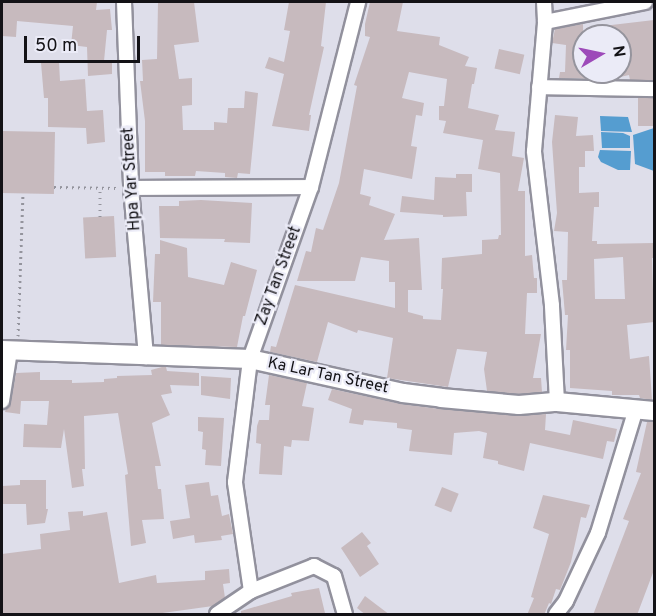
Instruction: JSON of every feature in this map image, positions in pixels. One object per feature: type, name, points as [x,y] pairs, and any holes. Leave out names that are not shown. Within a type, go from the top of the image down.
[{"type":"street","name":"Hpa Yar Street","points":[[124,2],[131,188],[146,357]]},
{"type":"street","name":"Zay Tan Street","points":[[251,591],[235,482],[250,359],[311,187],[358,2]]},
{"type":"street","points":[[544,2],[545,22],[534,151],[556,352],[557,402]]},
{"type":"street","points":[[545,22],[645,2]]},
{"type":"street","points":[[539,87],[654,89]]},
{"type":"street","points":[[131,188],[311,187]]},
{"type":"street","points":[[2,401],[10,351]]},
{"type":"street","name":"Ka Lar Tan Street","points":[[10,351],[250,359],[422,395],[519,405],[557,402],[654,411]]},
{"type":"street","points":[[556,615],[566,601],[598,533],[636,409]]},
{"type":"street","points":[[218,615],[251,591],[314,566],[334,576],[345,615]]},
{"type":"path","points":[[54,187],[131,188]]},
{"type":"path","points":[[99,188],[99,217]]},
{"type":"path","points":[[10,351],[23,194]]},
{"type":"water","points":[[600,116],[628,117],[632,132],[601,131]]},
{"type":"water","points":[[654,128],[654,171],[635,164],[633,135]]},
{"type":"water","points":[[601,132],[623,133],[630,136],[630,148],[602,148]]},
{"type":"water","points":[[600,150],[631,151],[630,170],[618,170],[601,162],[598,157]]},
{"type":"building","points":[[2,2],[97,2],[96,10],[110,9],[112,30],[107,30],[104,61],[112,60],[112,74],[88,76],[87,47],[71,45],[73,26],[17,21],[16,37],[2,36]]},
{"type":"building","points":[[158,2],[194,2],[199,42],[174,45],[179,79],[192,78],[192,105],[182,106],[183,130],[214,130],[214,122],[227,123],[228,108],[244,108],[245,91],[258,93],[250,174],[238,173],[237,178],[225,177],[225,173],[196,171],[195,176],[165,176],[165,172],[145,172],[145,121],[140,81],[143,81],[142,60],[157,59]]},
{"type":"building","points":[[289,2],[326,2],[321,46],[324,47],[309,115],[311,115],[309,131],[272,126],[284,74],[265,68],[269,57],[284,62],[290,31],[284,30]]},
{"type":"building","points":[[370,2],[403,2],[397,31],[440,37],[439,45],[469,57],[465,66],[477,68],[468,108],[499,115],[495,130],[515,132],[512,156],[524,158],[518,191],[525,191],[525,256],[532,255],[534,278],[537,278],[537,293],[527,293],[525,334],[541,334],[533,378],[541,378],[542,392],[519,394],[487,391],[484,369],[487,352],[457,349],[448,387],[387,378],[393,338],[358,330],[357,333],[328,322],[317,362],[270,352],[271,346],[276,347],[295,285],[395,308],[395,282],[389,282],[389,261],[361,257],[355,281],[297,281],[306,251],[311,252],[316,228],[323,230],[339,183],[357,86],[354,85],[370,37],[365,36]],"holes":[[[409,72],[447,79],[444,106],[439,106],[439,120],[446,121],[443,133],[483,140],[478,169],[500,173],[501,235],[498,239],[482,240],[482,254],[442,258],[441,320],[423,319],[423,316],[408,312],[408,290],[422,290],[419,238],[384,240],[395,214],[369,205],[371,197],[360,194],[364,169],[412,179],[417,147],[411,146],[416,115],[422,116],[424,103],[402,98]]]},
{"type":"building","points":[[654,20],[654,80],[632,80],[632,24],[620,24]]},
{"type":"building","points":[[572,26],[572,78],[559,78],[560,72],[565,72],[566,45],[552,43],[555,29]]},
{"type":"building","points":[[499,49],[524,55],[520,74],[495,68]]},
{"type":"building","points":[[59,62],[60,81],[85,79],[87,111],[103,110],[105,142],[87,144],[86,128],[48,127],[48,98],[44,98],[41,63]]},
{"type":"building","points":[[638,98],[654,98],[654,126],[638,126]]},
{"type":"building","points":[[555,115],[578,117],[576,136],[593,135],[594,151],[585,151],[585,167],[579,167],[579,193],[599,192],[599,207],[594,207],[592,241],[597,241],[597,244],[654,243],[654,258],[652,258],[654,322],[627,325],[630,359],[649,356],[652,400],[640,398],[639,395],[612,395],[612,391],[570,388],[570,350],[566,350],[568,315],[565,315],[562,280],[567,280],[568,232],[554,231],[557,213],[552,142]],"holes":[[[623,257],[625,299],[595,299],[594,259]]]},
{"type":"building","points":[[2,131],[55,132],[54,194],[2,193]]},
{"type":"building","points":[[456,174],[472,174],[472,192],[466,192],[467,216],[443,217],[443,215],[400,212],[402,196],[434,200],[435,177],[456,178]]},
{"type":"building","points":[[179,201],[252,203],[250,243],[224,242],[225,239],[160,238],[159,206],[179,206]]},
{"type":"building","points":[[114,216],[116,257],[85,259],[83,218]]},
{"type":"building","points":[[160,240],[187,248],[188,277],[224,285],[231,262],[257,270],[245,316],[243,316],[237,347],[161,345],[161,302],[153,302],[155,254],[160,254]]},
{"type":"building","points":[[166,367],[167,371],[199,373],[199,386],[170,385],[172,393],[161,395],[170,415],[152,423],[161,466],[155,466],[158,489],[161,489],[164,519],[142,520],[146,543],[131,546],[125,475],[128,474],[118,413],[84,416],[85,469],[82,469],[84,486],[72,488],[64,429],[61,448],[23,447],[24,424],[47,425],[49,401],[21,401],[20,414],[5,412],[11,402],[16,373],[40,372],[40,380],[72,380],[72,383],[104,382],[104,379],[117,378],[117,376],[152,375],[151,370]]},
{"type":"building","points":[[269,375],[307,383],[302,406],[314,408],[309,441],[292,440],[291,447],[284,446],[282,475],[259,474],[261,444],[256,443],[257,426],[259,420],[269,420],[270,405],[265,405]]},
{"type":"building","points":[[201,376],[231,378],[230,399],[201,395]]},
{"type":"building","points":[[332,389],[401,404],[440,409],[518,416],[546,414],[545,430],[570,435],[573,420],[617,429],[614,442],[607,441],[603,459],[530,443],[524,471],[483,458],[487,433],[479,431],[454,433],[452,455],[409,451],[412,430],[397,428],[397,423],[364,420],[363,425],[349,423],[352,409],[328,400]]},
{"type":"building","points":[[198,417],[224,418],[221,466],[205,465],[206,450],[202,449],[203,432],[198,431]]},
{"type":"building","points":[[647,422],[654,422],[654,570],[637,615],[593,615],[629,521],[623,519],[641,473],[636,472]]},
{"type":"building","points":[[20,480],[46,480],[46,509],[48,509],[45,523],[27,525],[26,504],[2,504],[2,486],[20,485]]},
{"type":"building","points":[[209,482],[211,496],[218,495],[222,516],[229,514],[233,534],[221,536],[222,540],[195,543],[194,535],[173,539],[170,521],[190,518],[185,485]]},
{"type":"building","points":[[442,487],[459,494],[451,512],[435,506]]},
{"type":"building","points":[[543,495],[590,505],[586,518],[581,517],[571,562],[560,590],[556,589],[544,615],[527,615],[534,598],[531,597],[549,534],[533,528]]},
{"type":"building","points":[[83,511],[83,516],[107,512],[119,583],[156,575],[157,583],[205,580],[205,571],[229,569],[230,583],[223,584],[225,598],[213,606],[148,615],[2,615],[2,554],[41,549],[40,534],[70,530],[68,512]]},
{"type":"building","points":[[362,532],[371,543],[367,546],[379,564],[360,577],[341,548]]},
{"type":"building","points":[[319,588],[325,613],[241,615],[241,611],[292,596],[291,593]]},
{"type":"building","points":[[365,596],[390,615],[366,615],[357,608]]}]
